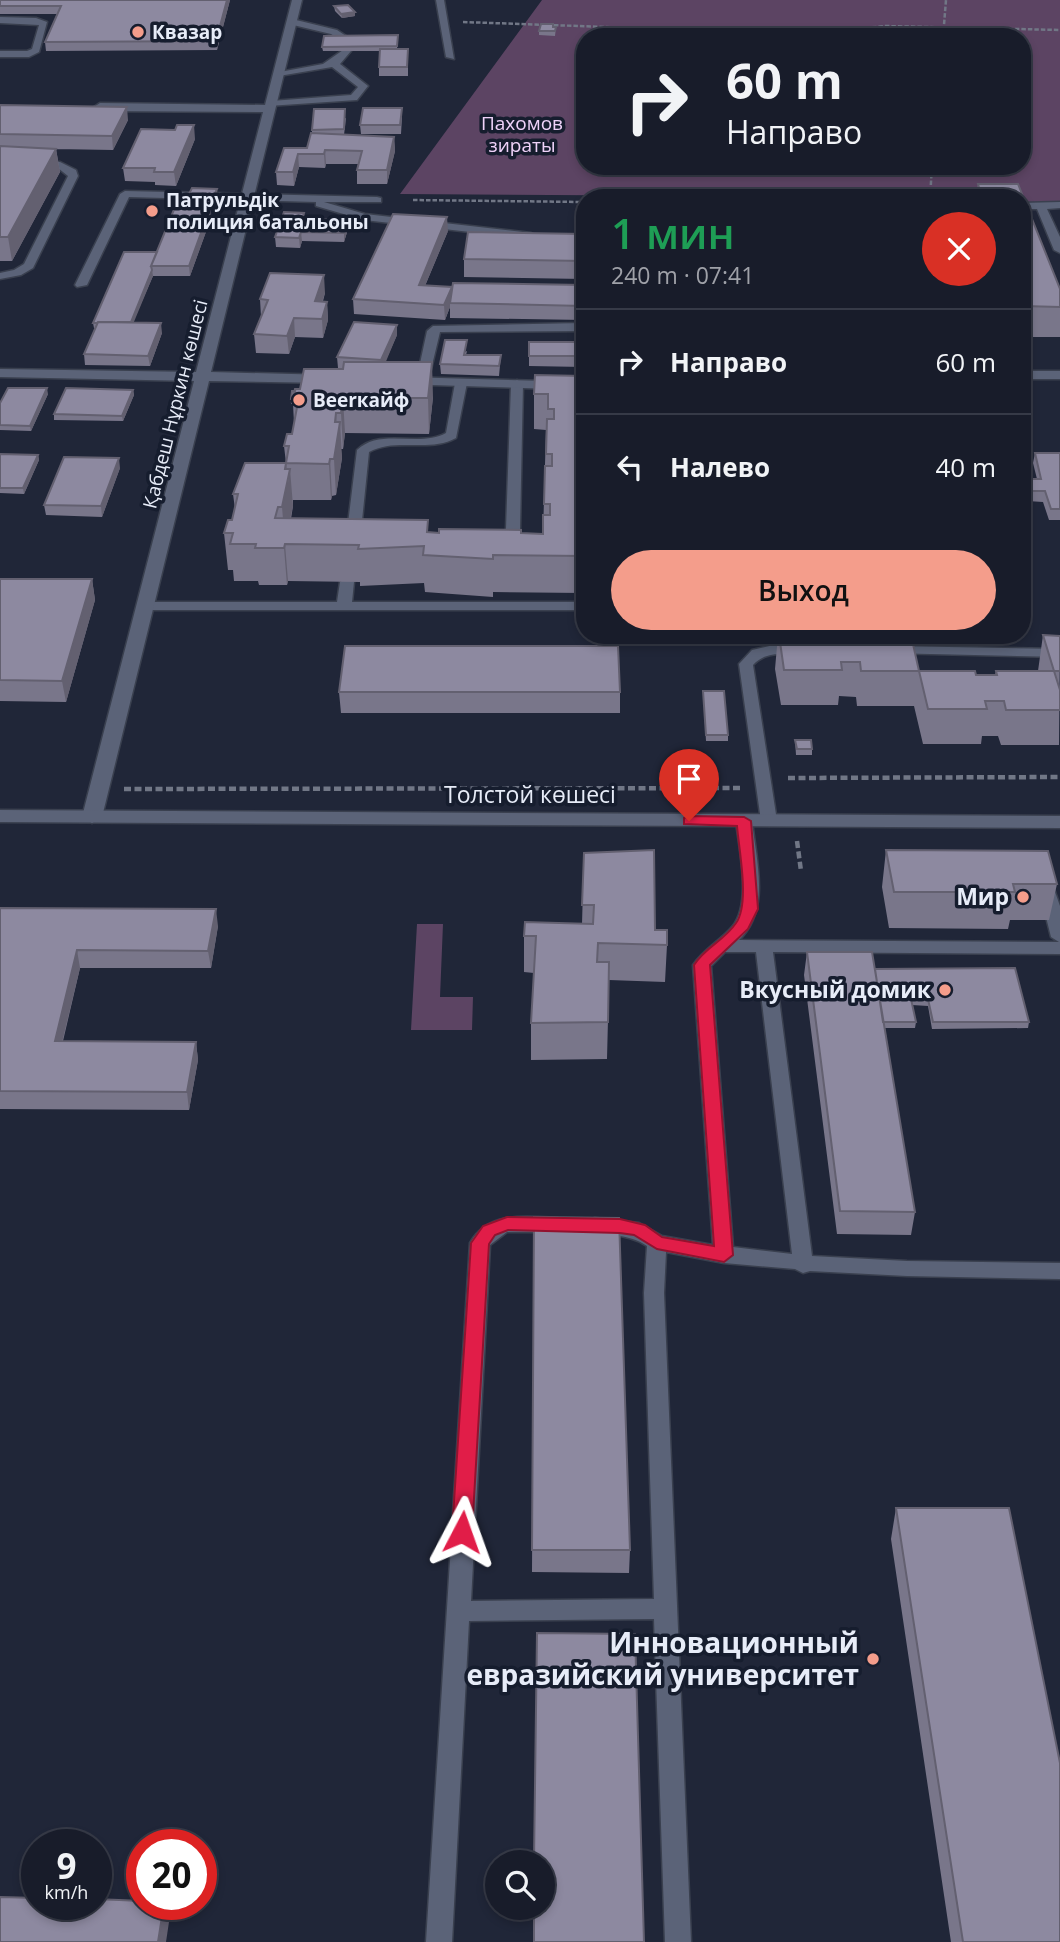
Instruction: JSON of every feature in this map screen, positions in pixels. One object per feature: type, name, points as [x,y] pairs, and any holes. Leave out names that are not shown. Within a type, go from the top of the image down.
[{"type":"street","name":"Қабдеш Нұркин көшесі","points":[[92,817],[200,376],[297,0]]},
{"type":"street","points":[[81,107],[271,106]]},
{"type":"street","points":[[0,373],[352,380]]},
{"type":"street","points":[[394,381],[576,386]]},
{"type":"street","name":"Толстой көшесі","points":[[0,816],[1060,822]]},
{"type":"lane","points":[[440,0],[451,57]]},
{"type":"lane","points":[[0,20],[36,21],[44,24],[36,50],[29,54],[0,54]]},
{"type":"lane","points":[[292,22],[334,32],[347,40]]},
{"type":"lane","points":[[279,73],[334,64],[343,58],[346,51]]},
{"type":"lane","points":[[271,106],[354,98],[363,86],[334,64]]},
{"type":"lane","points":[[0,163],[60,166],[72,172],[73,176],[29,266],[16,273],[0,276]]},
{"type":"lane","points":[[81,285],[125,194],[377,200]]},
{"type":"lane","points":[[308,198],[337,210],[364,216],[545,237]]},
{"type":"lane","points":[[1041,205],[1060,250]]},
{"type":"lane","points":[[1031,206],[1060,205]]},
{"type":"lane","points":[[422,382],[433,331],[442,326],[576,327]]},
{"type":"lane","points":[[1031,375],[1060,375]]},
{"type":"lane","points":[[351,556],[360,540],[363,450],[376,443],[439,442],[449,439],[461,383]]},
{"type":"lane","points":[[477,542],[491,542],[507,537],[513,529],[517,384]]},
{"type":"lane","points":[[344,606],[347,582]]},
{"type":"lane","points":[[145,606],[576,606]]},
{"type":"lane","points":[[769,821],[746,664],[754,653],[771,648],[813,649]]},
{"type":"lane","points":[[881,650],[1060,653]]},
{"type":"lane","points":[[724,1255],[702,965],[709,954],[724,946],[743,926],[751,909],[744,821]]},
{"type":"lane","points":[[1048,893],[1060,937]]},
{"type":"lane","points":[[724,946],[1060,948]]},
{"type":"lane","points":[[764,946],[803,1265]]},
{"type":"lane","points":[[439,1942],[480,1243],[489,1231],[507,1224],[620,1226],[639,1230],[657,1243],[803,1265],[912,1270],[1060,1271]]},
{"type":"lane","points":[[657,1243],[654,1293],[678,1942]]},
{"type":"lane","points":[[457,1611],[664,1609]]},
{"type":"path","points":[[944,26],[946,0]]},
{"type":"path","points":[[446,21],[640,28]]},
{"type":"path","points":[[866,28],[1002,28]]},
{"type":"path","points":[[1031,29],[1060,30]]},
{"type":"path","points":[[377,200],[576,202]]},
{"type":"path","points":[[99,789],[763,783],[1060,777]]},
{"type":"green space","name":"Пахомов зираты","points":[[542,0],[1060,0],[1060,202],[1031,202],[1031,189],[576,189],[576,195],[400,194]]},
{"type":"green space","points":[[417,924],[443,924],[440,997],[473,997],[472,1030],[411,1030]]},
{"type":"building","name":"Квазар","points":[[0,0],[227,0],[216,41],[45,42],[61,6],[0,6]]},
{"type":"building","points":[[348,5],[355,12],[341,14],[334,6]]},
{"type":"building","points":[[541,24],[553,24],[555,31],[539,31]]},
{"type":"building","points":[[398,35],[397,46],[322,47],[324,36]]},
{"type":"building","points":[[380,49],[408,49],[407,67],[379,67]]},
{"type":"building","points":[[0,105],[127,107],[112,136],[0,134]]},
{"type":"building","points":[[363,108],[402,108],[400,125],[360,125]]},
{"type":"building","points":[[314,109],[345,109],[344,129],[312,130]]},
{"type":"building","points":[[177,125],[194,125],[174,172],[154,172],[155,168],[123,168],[141,129],[175,130]]},
{"type":"building","points":[[311,133],[394,137],[387,170],[357,170],[362,151],[325,150],[324,154],[298,154],[293,172],[276,172],[284,148],[307,148]]},
{"type":"building","points":[[0,146],[56,149],[8,237],[0,237]]},
{"type":"building","points":[[978,184],[1018,184],[1020,189],[979,189]]},
{"type":"building","points":[[192,188],[217,189],[213,198],[187,198]]},
{"type":"building","points":[[175,207],[210,208],[189,266],[151,266]]},
{"type":"building","points":[[284,212],[304,213],[302,219],[348,220],[344,233],[301,232],[299,238],[275,237]]},
{"type":"building","points":[[393,214],[447,217],[419,285],[452,287],[444,305],[353,299]]},
{"type":"building","points":[[1031,216],[1060,289],[1060,307],[1031,306]]},
{"type":"building","points":[[468,232],[576,234],[576,261],[464,259]]},
{"type":"building","points":[[124,252],[157,252],[131,322],[93,323]]},
{"type":"building","points":[[270,273],[324,275],[315,301],[327,302],[322,319],[294,318],[287,336],[254,334],[268,300],[260,299]]},
{"type":"building","points":[[453,283],[576,285],[576,306],[450,303]]},
{"type":"building","points":[[98,322],[161,323],[148,356],[84,354]]},
{"type":"building","points":[[354,322],[397,325],[381,360],[337,357]]},
{"type":"building","points":[[445,340],[467,340],[464,355],[501,355],[499,366],[440,364]]},
{"type":"building","points":[[529,342],[576,342],[576,356],[529,356]]},
{"type":"building","points":[[344,362],[432,362],[428,398],[343,398],[341,413],[336,413],[335,422],[340,422],[334,459],[330,459],[329,464],[286,463],[289,446],[284,446],[287,434],[292,434],[298,402],[292,402],[295,389],[300,389],[304,369],[343,369]]},
{"type":"building","points":[[535,375],[576,376],[576,556],[493,555],[493,559],[423,555],[424,546],[358,549],[359,545],[285,544],[284,548],[255,548],[256,544],[230,544],[233,533],[224,533],[228,520],[232,520],[238,494],[233,494],[245,463],[286,463],[285,469],[290,469],[282,507],[278,507],[275,518],[428,520],[427,532],[439,533],[439,529],[521,530],[521,533],[543,534],[543,515],[550,515],[550,504],[544,504],[545,466],[552,466],[552,454],[546,454],[547,419],[554,419],[554,409],[548,409],[548,394],[534,394]]},
{"type":"building","points":[[8,388],[47,388],[30,426],[0,425],[0,403]]},
{"type":"building","points":[[66,388],[133,390],[122,416],[54,414]]},
{"type":"building","points":[[1035,453],[1060,453],[1060,509],[1051,509],[1045,491],[1031,491],[1031,479],[1041,479]]},
{"type":"building","points":[[0,454],[38,455],[23,488],[0,488]]},
{"type":"building","points":[[64,457],[119,458],[101,506],[44,505]]},
{"type":"building","points":[[0,579],[92,579],[62,681],[0,680]]},
{"type":"building","points":[[1043,635],[1060,636],[1060,671],[1054,671]]},
{"type":"building","points":[[780,644],[913,644],[919,671],[861,671],[860,662],[841,662],[842,670],[784,670]]},
{"type":"building","points":[[345,646],[618,646],[620,692],[339,692]]},
{"type":"building","points":[[919,671],[975,671],[976,675],[997,675],[996,671],[1054,671],[1060,690],[1060,710],[1006,710],[1004,701],[985,701],[987,709],[928,709]]},
{"type":"building","points":[[703,691],[724,691],[728,735],[706,735]]},
{"type":"building","points":[[795,740],[811,740],[812,749],[797,749]]},
{"type":"building","points":[[654,850],[655,930],[667,930],[667,945],[598,943],[597,962],[609,962],[608,1022],[531,1023],[536,936],[524,936],[525,922],[593,924],[594,905],[582,905],[584,853]]},
{"type":"building","points":[[886,850],[1048,851],[1057,884],[1013,884],[1015,892],[894,892]]},
{"type":"building","points":[[0,908],[216,909],[208,951],[77,950],[55,1041],[196,1042],[187,1092],[0,1091]]},
{"type":"building","points":[[807,952],[872,952],[915,1212],[840,1211]]},
{"type":"building","name":"Вкусный домик","points":[[1015,968],[1029,1022],[933,1022],[928,999],[911,999],[916,1022],[883,1022],[875,969]]},
{"type":"building","points":[[534,1217],[619,1218],[630,1550],[532,1550]]},
{"type":"building","points":[[896,1508],[1009,1508],[1060,1763],[1060,1942],[963,1942]]},
{"type":"building","points":[[537,1633],[635,1634],[644,1942],[534,1942],[534,1920],[555,1920],[555,1850],[534,1850]]},
{"type":"building","points":[[0,1897],[21,1898],[21,1920],[112,1920],[112,1900],[126,1900],[126,1920],[161,1920],[158,1942],[0,1942]]},
{"type":"place","name":"Квазар","points":[[138,32]]},
{"type":"place","name":"Патрульдік полиция батальоны","points":[[152,211]]},
{"type":"place","name":"Beerкайф","points":[[299,400]]},
{"type":"place","name":"Мир","points":[[1023,897]]},
{"type":"place","name":"Вкусный домик","points":[[945,990]]},
{"type":"place","name":"Инновационный евразийский университет","points":[[873,1659]]},
{"type":"route","points":[[462,1532],[480,1243],[489,1231],[507,1224],[620,1226],[639,1230],[657,1243],[724,1255],[702,965],[709,954],[724,946],[743,926],[751,909],[744,821],[689,821]]}]
